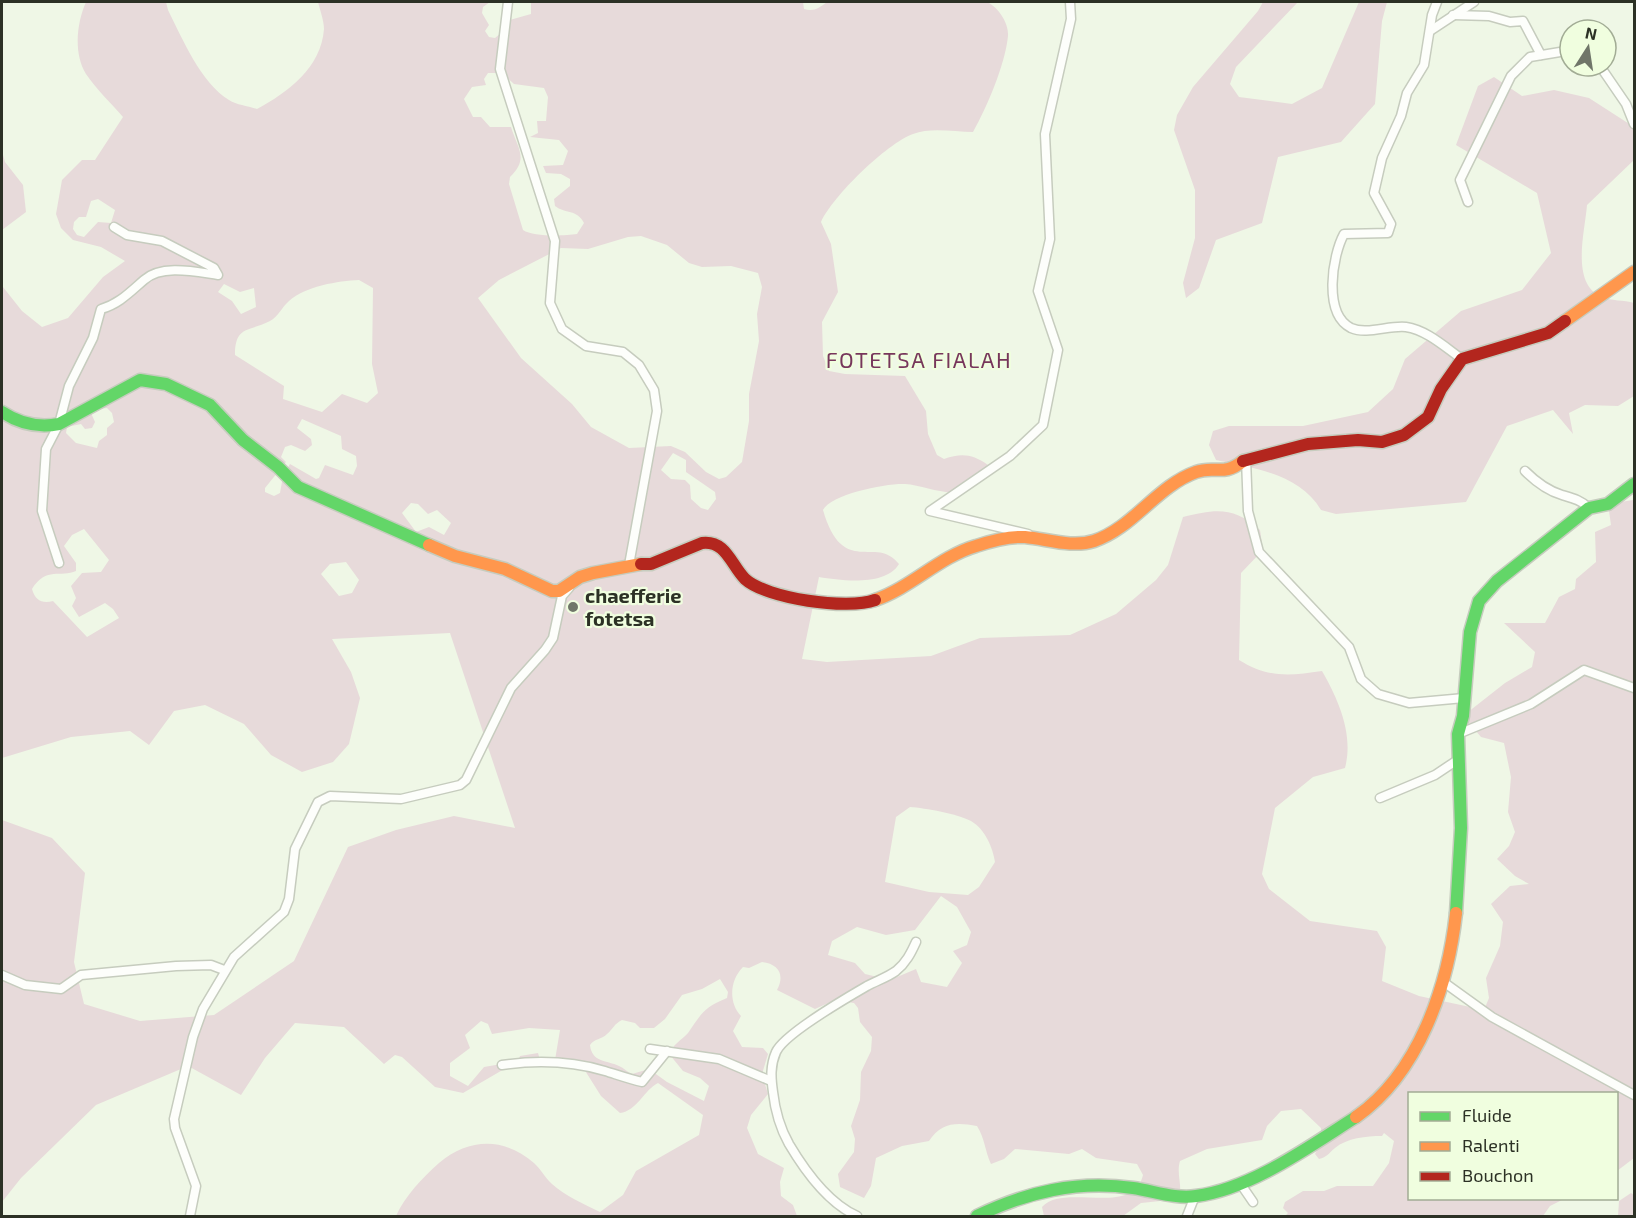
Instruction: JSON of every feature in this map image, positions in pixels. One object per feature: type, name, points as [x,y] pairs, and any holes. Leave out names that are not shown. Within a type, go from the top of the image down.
[{"type":"street","points":[[508,2],[500,69],[555,241],[550,303],[562,329],[586,346],[622,352],[639,365],[654,390],[657,411],[629,565]]},
{"type":"street","points":[[1070,2],[1071,20],[1045,134],[1050,239],[1038,291],[1058,350],[1043,425],[1010,456],[930,511],[1048,539],[1072,543],[1093,541],[1117,529],[1171,486],[1197,471],[1232,470],[1246,459],[1308,444],[1358,440],[1382,442],[1404,435],[1428,417],[1440,388],[1462,359],[1548,333],[1635,272]]},
{"type":"street","points":[[1437,2],[1424,65],[1407,93],[1401,116],[1382,158],[1374,193],[1391,224],[1388,233],[1344,234],[1333,278],[1332,302],[1343,321],[1352,328],[1406,327],[1431,337],[1462,359]]},
{"type":"street","points":[[1430,31],[1474,2]]},
{"type":"street","points":[[1453,15],[1489,16],[1510,22],[1523,21],[1541,55]]},
{"type":"street","points":[[1468,202],[1460,180],[1511,76],[1530,57],[1558,52]]},
{"type":"street","points":[[1608,78],[1626,104],[1635,124]]},
{"type":"street","points":[[59,563],[42,511],[46,449],[58,424],[69,386],[93,338],[101,309],[113,305],[155,273],[190,271],[218,275],[214,268],[162,241],[127,235],[114,227]]},
{"type":"street","points":[[2,412],[25,424],[45,428],[58,424],[140,380],[166,384],[210,405],[243,440],[279,467],[298,487],[455,556],[505,569],[552,591],[559,591],[580,577],[605,570],[621,570],[629,565],[651,564],[702,543],[711,542],[723,549],[746,580],[764,590],[797,599],[841,605],[870,602],[897,592],[943,560],[974,546],[1023,537],[1048,539]]},
{"type":"street","points":[[1246,459],[1248,512],[1259,552],[1349,647],[1361,679],[1378,694],[1409,704],[1464,698]]},
{"type":"street","points":[[1525,471],[1535,481],[1561,495],[1573,497],[1589,508]]},
{"type":"street","points":[[977,1216],[1032,1192],[1068,1185],[1128,1187],[1164,1196],[1195,1196],[1222,1192],[1266,1171],[1347,1122],[1381,1097],[1407,1061],[1432,1014],[1455,929],[1461,879],[1458,734],[1470,632],[1479,601],[1497,581],[1589,508],[1608,504],[1635,484]]},
{"type":"street","points":[[190,1216],[196,1186],[175,1128],[174,1119],[197,1024],[224,970],[243,948],[284,912],[289,899],[295,849],[318,802],[330,796],[401,799],[451,789],[466,780],[511,688],[553,638],[562,596],[580,577]]},
{"type":"street","points":[[1458,734],[1531,704],[1584,670],[1635,688]]},
{"type":"street","points":[[1380,798],[1435,774],[1459,759]]},
{"type":"street","points":[[857,1216],[846,1212],[827,1194],[800,1162],[785,1137],[778,1119],[770,1074],[777,1050],[794,1033],[867,986],[895,972],[907,959],[916,942]]},
{"type":"street","points":[[2,975],[25,985],[61,989],[81,975],[211,965],[224,970]]},
{"type":"street","points":[[1442,981],[1492,1017],[1635,1095]]},
{"type":"street","points":[[650,1049],[719,1059],[771,1081]]},
{"type":"street","points":[[502,1065],[534,1061],[554,1062],[605,1071],[642,1082],[667,1051]]},
{"type":"street","points":[[1240,1183],[1252,1202]]},
{"type":"street","points":[[1187,1216],[1195,1196]]},
{"type":"shaded area","points":[[86,2],[166,2],[186,46],[210,83],[229,100],[257,109],[291,86],[310,67],[317,56],[324,29],[318,2],[490,2],[483,7],[482,13],[489,25],[485,31],[489,37],[495,38],[501,33],[506,21],[531,14],[531,2],[803,2],[804,9],[811,10],[827,2],[987,2],[991,4],[1005,21],[1008,36],[995,86],[973,132],[927,131],[913,134],[902,140],[875,159],[848,185],[821,222],[831,244],[838,292],[822,322],[823,356],[829,371],[845,374],[905,376],[926,411],[928,434],[937,455],[944,459],[967,456],[988,465],[970,485],[956,492],[897,484],[848,494],[828,504],[823,510],[831,531],[840,543],[860,552],[890,556],[899,564],[893,571],[874,579],[840,580],[819,577],[802,659],[827,662],[931,656],[980,638],[1070,635],[1116,614],[1156,580],[1168,565],[1183,517],[1215,511],[1233,513],[1242,517],[1260,530],[1263,550],[1241,573],[1239,660],[1269,673],[1299,674],[1322,671],[1339,705],[1347,742],[1345,768],[1313,777],[1275,808],[1262,874],[1269,889],[1310,921],[1377,931],[1386,947],[1382,981],[1419,996],[1484,1010],[1489,998],[1486,978],[1500,946],[1503,922],[1491,904],[1510,886],[1529,884],[1515,876],[1497,859],[1509,846],[1515,832],[1508,812],[1511,777],[1504,743],[1481,737],[1463,716],[1505,683],[1532,667],[1535,652],[1504,623],[1545,623],[1559,597],[1575,589],[1576,579],[1596,562],[1595,532],[1611,525],[1608,504],[1633,500],[1634,1158],[1618,1170],[1618,1092],[1408,1092],[1408,1200],[1562,1200],[1550,1206],[1543,1216],[1285,1216],[1288,1213],[1283,1208],[1285,1202],[1303,1191],[1324,1191],[1337,1186],[1373,1186],[1389,1163],[1394,1141],[1384,1133],[1382,1136],[1357,1138],[1345,1142],[1319,1159],[1315,1154],[1321,1142],[1321,1128],[1301,1109],[1281,1111],[1267,1126],[1262,1140],[1207,1149],[1180,1161],[1179,1199],[1141,1203],[1123,1216],[1044,1216],[1042,1207],[1052,1200],[1066,1198],[1126,1195],[1137,1188],[1143,1175],[1137,1164],[1096,1158],[1082,1149],[1069,1154],[1015,1149],[1004,1159],[991,1164],[977,1126],[963,1124],[944,1127],[929,1141],[902,1146],[876,1158],[871,1186],[864,1198],[840,1187],[838,1174],[854,1152],[855,1139],[851,1126],[860,1100],[861,1072],[871,1051],[872,1037],[860,1022],[858,1008],[854,1003],[835,1000],[815,1009],[777,990],[780,980],[779,971],[773,965],[762,962],[749,968],[743,967],[735,978],[732,998],[741,1016],[733,1031],[742,1047],[763,1048],[768,1054],[762,1074],[768,1094],[751,1115],[747,1128],[758,1154],[784,1168],[780,1182],[781,1196],[793,1205],[797,1216],[396,1216],[415,1187],[439,1163],[462,1149],[487,1144],[499,1145],[523,1155],[536,1165],[557,1188],[600,1212],[623,1195],[636,1171],[699,1135],[703,1115],[658,1083],[631,1108],[620,1113],[601,1096],[584,1069],[548,1064],[506,1068],[463,1093],[435,1087],[402,1057],[395,1055],[384,1064],[344,1027],[295,1023],[265,1058],[241,1095],[188,1066],[96,1105],[21,1178],[2,1202],[2,820],[52,838],[85,873],[74,962],[84,1004],[140,1021],[214,1015],[294,961],[348,847],[396,830],[454,816],[515,828],[450,633],[332,639],[351,672],[360,698],[349,744],[333,762],[302,772],[271,755],[244,724],[205,705],[174,711],[149,745],[130,731],[71,737],[2,758],[2,268],[3,287],[22,311],[42,327],[68,318],[103,277],[125,261],[101,247],[73,240],[61,228],[56,214],[62,180],[82,160],[95,160],[123,117],[94,85],[82,66],[78,47],[79,28]],"holes":[[[488,73],[502,73],[514,84],[544,88],[548,97],[546,121],[537,121],[538,133],[530,137],[559,140],[568,151],[563,165],[543,166],[546,173],[561,174],[570,179],[570,186],[554,199],[555,206],[578,216],[584,223],[577,234],[541,235],[523,230],[509,184],[510,177],[516,171],[521,159],[511,127],[490,127],[481,117],[473,117],[464,99],[472,87],[486,85],[484,79]],[[98,199],[115,210],[111,223],[98,222],[84,237],[77,235],[73,229],[74,222],[79,217],[86,217],[91,201]],[[641,236],[667,245],[689,263],[702,267],[731,266],[758,273],[762,287],[757,314],[759,341],[749,394],[749,421],[742,462],[726,477],[719,479],[706,472],[685,452],[671,446],[629,448],[591,427],[572,404],[521,358],[478,298],[499,280],[561,248],[588,249],[628,237]],[[359,280],[373,288],[372,364],[378,393],[367,403],[342,394],[322,412],[283,399],[284,386],[235,355],[241,334],[273,319],[296,296],[332,283]],[[224,284],[240,292],[254,288],[256,307],[241,314],[232,301],[218,292]],[[107,408],[112,413],[114,422],[107,428],[107,435],[99,441],[97,448],[76,443],[66,433],[67,427],[81,424],[85,429],[92,428],[95,422],[91,413],[97,409]],[[302,419],[341,436],[342,449],[356,456],[357,466],[353,475],[325,465],[319,478],[316,479],[290,464],[283,476],[280,493],[274,496],[265,492],[265,488],[286,462],[281,457],[285,447],[291,445],[305,451],[312,445],[311,439],[297,428]],[[673,453],[686,460],[686,472],[715,492],[716,499],[708,510],[701,508],[691,499],[690,485],[685,480],[671,479],[661,470]],[[411,503],[418,504],[428,514],[437,510],[451,523],[444,535],[429,527],[416,532],[402,513]],[[84,529],[109,560],[101,572],[82,573],[71,586],[76,598],[72,606],[79,617],[105,603],[119,618],[87,637],[53,601],[40,600],[32,589],[43,577],[76,571],[76,563],[64,546],[72,535]],[[346,562],[359,580],[352,593],[339,596],[321,574],[330,564]],[[910,807],[941,812],[971,821],[984,834],[994,857],[995,862],[979,887],[968,895],[929,892],[885,882],[896,817]],[[941,896],[957,907],[971,932],[967,945],[953,951],[962,963],[947,987],[921,982],[916,969],[890,980],[865,974],[855,963],[828,955],[832,941],[857,927],[886,935],[915,930]],[[720,979],[728,992],[727,998],[704,1012],[688,1033],[675,1045],[670,1055],[683,1071],[700,1078],[709,1086],[704,1101],[667,1082],[649,1069],[632,1074],[619,1066],[597,1058],[591,1051],[590,1045],[605,1036],[622,1020],[635,1023],[640,1028],[654,1028],[665,1019],[682,995],[702,989]],[[481,1021],[488,1024],[492,1034],[529,1028],[560,1030],[555,1060],[540,1060],[538,1053],[520,1056],[518,1061],[484,1067],[468,1086],[450,1076],[450,1063],[470,1048],[465,1035]]]},
{"type":"shaded area","points":[[1263,2],[1298,2],[1236,67],[1230,84],[1239,97],[1292,104],[1322,88],[1359,2],[1387,2],[1382,21],[1375,104],[1341,142],[1278,157],[1262,223],[1216,240],[1199,288],[1186,298],[1183,283],[1195,238],[1195,190],[1174,130],[1177,115],[1193,87],[1258,11]]},
{"type":"shaded area","points":[[1494,77],[1522,96],[1554,90],[1589,98],[1634,127],[1634,160],[1587,205],[1582,256],[1586,281],[1592,290],[1602,297],[1634,303],[1634,396],[1618,406],[1585,405],[1569,413],[1573,434],[1553,410],[1507,426],[1466,502],[1336,514],[1321,510],[1312,498],[1289,480],[1275,474],[1216,460],[1209,445],[1213,431],[1229,426],[1303,426],[1368,412],[1393,389],[1405,359],[1461,311],[1522,290],[1551,253],[1537,193],[1456,145],[1478,86]]},
{"type":"shaded area","points":[[2,151],[5,162],[23,185],[26,212],[2,230]]},
{"type":"shaded area","points":[[1631,1193],[1634,1195],[1634,1216],[1618,1216],[1619,1201]]},
{"type":"traffic: fast","points":[[2,412],[29,424],[44,426],[59,424],[140,380],[166,384],[210,405],[243,440],[278,467],[298,487],[429,545]]},
{"type":"traffic: fast","points":[[1456,913],[1461,828],[1458,734],[1463,716],[1470,632],[1479,601],[1497,581],[1589,508],[1608,504],[1634,484]]},
{"type":"traffic: fast","points":[[977,1216],[1034,1194],[1072,1187],[1112,1186],[1180,1196],[1217,1192],[1259,1176],[1356,1117]]},
{"type":"traffic: slow","points":[[1565,321],[1634,272]]},
{"type":"traffic: slow","points":[[875,600],[901,588],[950,557],[988,542],[1019,537],[1077,544],[1094,541],[1121,527],[1182,478],[1203,470],[1224,470],[1243,461]]},
{"type":"traffic: slow","points":[[429,545],[455,556],[505,569],[552,591],[559,591],[580,577],[593,573],[641,564]]},
{"type":"traffic: slow","points":[[1356,1117],[1378,1099],[1397,1077],[1427,1026],[1446,969],[1456,913]]},
{"type":"traffic: jam","points":[[1243,461],[1308,444],[1358,440],[1382,442],[1404,435],[1428,417],[1441,389],[1462,359],[1548,333],[1565,321]]},
{"type":"traffic: jam","points":[[641,564],[651,564],[702,543],[710,543],[722,549],[745,579],[771,592],[808,601],[828,603],[863,603],[875,600]]},
{"type":"place","name":"chaefferie fotetsa","points":[[573,607]]},
{"type":"district","name":"FOTETSA FIALAH","points":[[919,360]]}]
